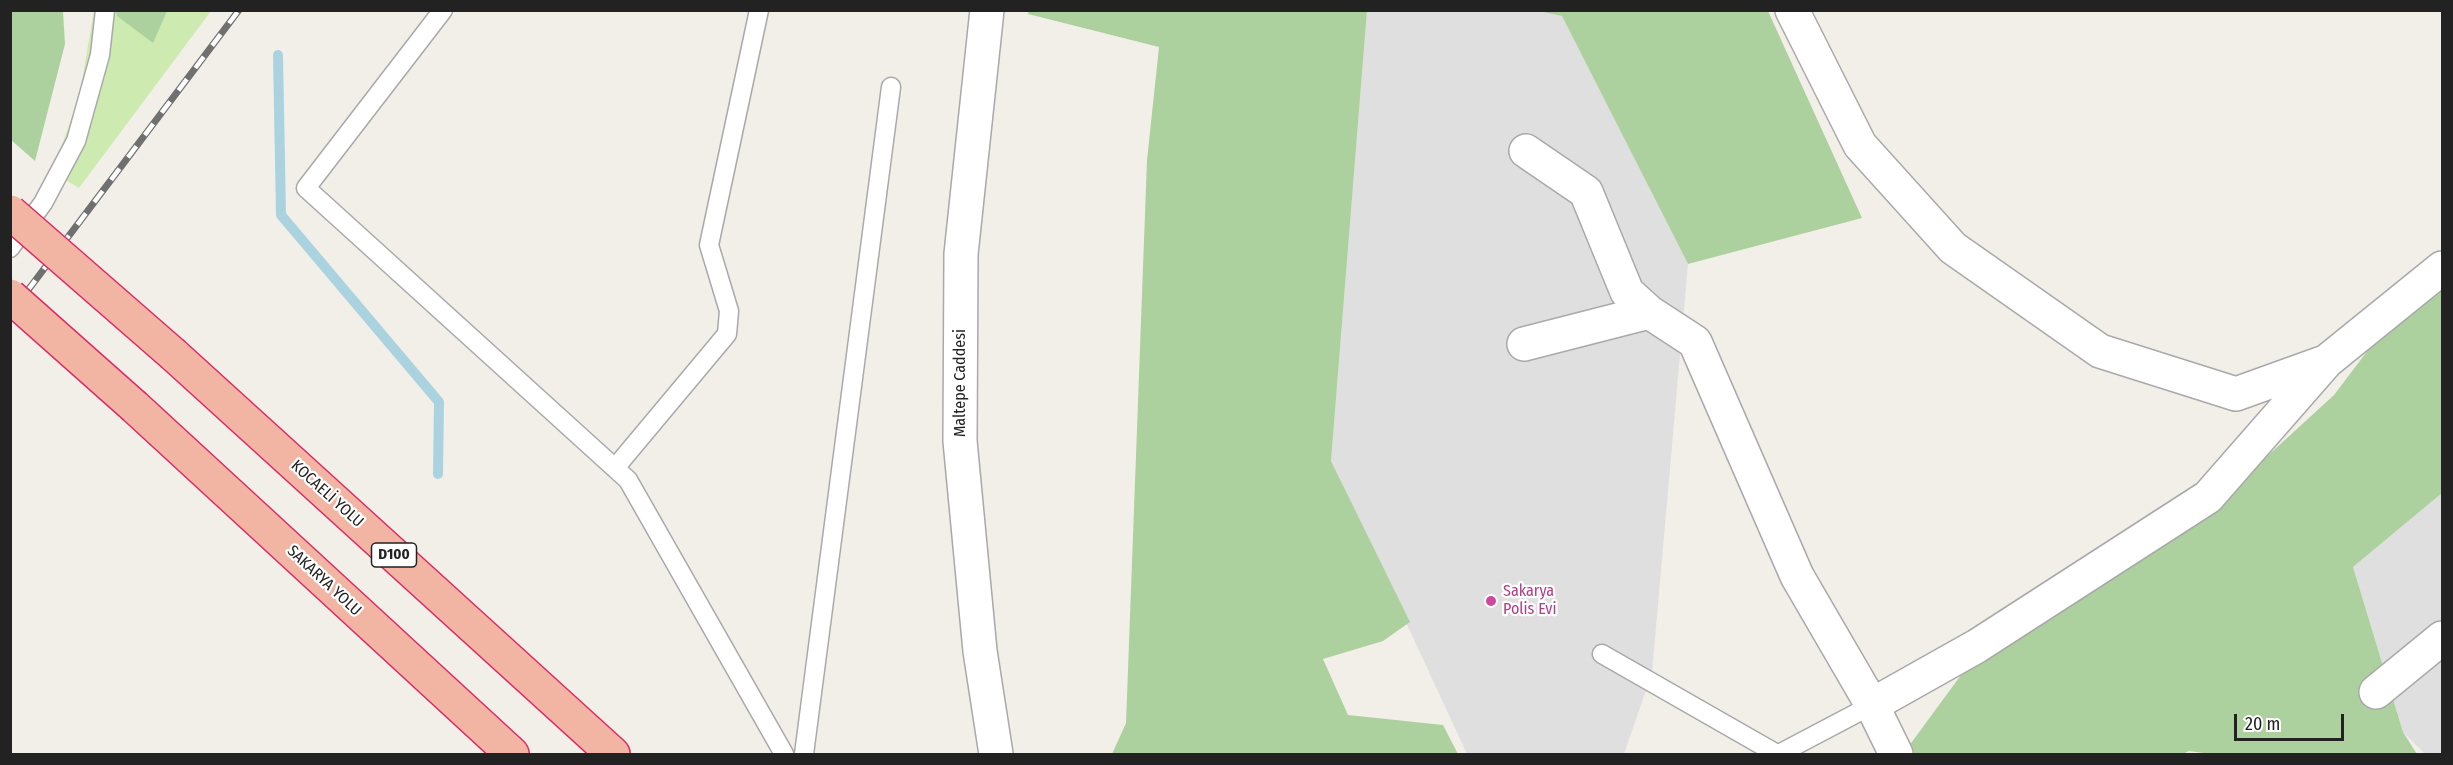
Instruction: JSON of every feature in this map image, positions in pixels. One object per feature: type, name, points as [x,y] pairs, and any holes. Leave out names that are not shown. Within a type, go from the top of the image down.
[{"type":"highway","name":"KOCAELİ YOLU","points":[[10,212],[174,355],[613,754]]},
{"type":"highway","name":"SAKARYA YOLU","points":[[10,296],[135,407],[512,754]]},
{"type":"street","name":"Maltepe Caddesi","points":[[987,10],[961,254],[960,441],[980,651],[996,754]]},
{"type":"street","points":[[1792,10],[1860,145],[1867,153],[1953,248],[2100,351],[2236,394],[2327,361]]},
{"type":"street","points":[[1526,151],[1586,192],[1627,291],[1649,312],[1695,342],[1797,576],[1872,705],[1896,754]]},
{"type":"street","points":[[1872,705],[1977,646],[2208,497],[2327,361],[2442,268]]},
{"type":"street","points":[[1524,344],[1649,312]]},
{"type":"street","points":[[2376,692],[2442,638]]},
{"type":"lane","points":[[10,248],[43,203],[76,141],[100,55],[105,10]]},
{"type":"lane","points":[[443,10],[306,188],[628,480],[784,754]]},
{"type":"lane","points":[[615,468],[727,334],[729,310],[710,245],[759,10]]},
{"type":"lane","points":[[804,754],[891,87]]},
{"type":"lane","points":[[1602,654],[1778,754],[1872,705]]},
{"type":"shaded area","points":[[1539,10],[1562,15],[1688,264],[1652,673],[1624,754],[1467,754],[1331,461],[1367,11]]},
{"type":"shaded area","points":[[2442,493],[2442,754],[2425,754],[2403,732],[2353,567]]},
{"type":"green space","points":[[11,10],[63,11],[65,44],[35,161],[11,140]]},
{"type":"green space","points":[[116,10],[167,11],[153,43],[117,16]]},
{"type":"green space","points":[[1029,10],[1367,11],[1331,461],[1410,622],[1383,641],[1323,659],[1348,715],[1443,725],[1458,754],[1112,754],[1126,723],[1147,160],[1159,47],[1028,14]]},
{"type":"green space","points":[[94,11],[211,11],[79,188],[52,172],[79,98]]},
{"type":"green space","points":[[1539,11],[1768,11],[1862,218],[1688,264],[1562,16]]},
{"type":"green space","points":[[2442,288],[2442,493],[2353,567],[2403,732],[2417,754],[2211,754],[2189,751],[2183,754],[1903,754],[1964,671],[2252,470],[2334,395],[2381,333]]},
{"type":"waterway","points":[[278,55],[281,215],[439,402],[438,474]]},
{"type":"railway","points":[[10,314],[239,10]]},
{"type":"place","name":"Sakarya Polis Evi","points":[[1491,601]]}]
